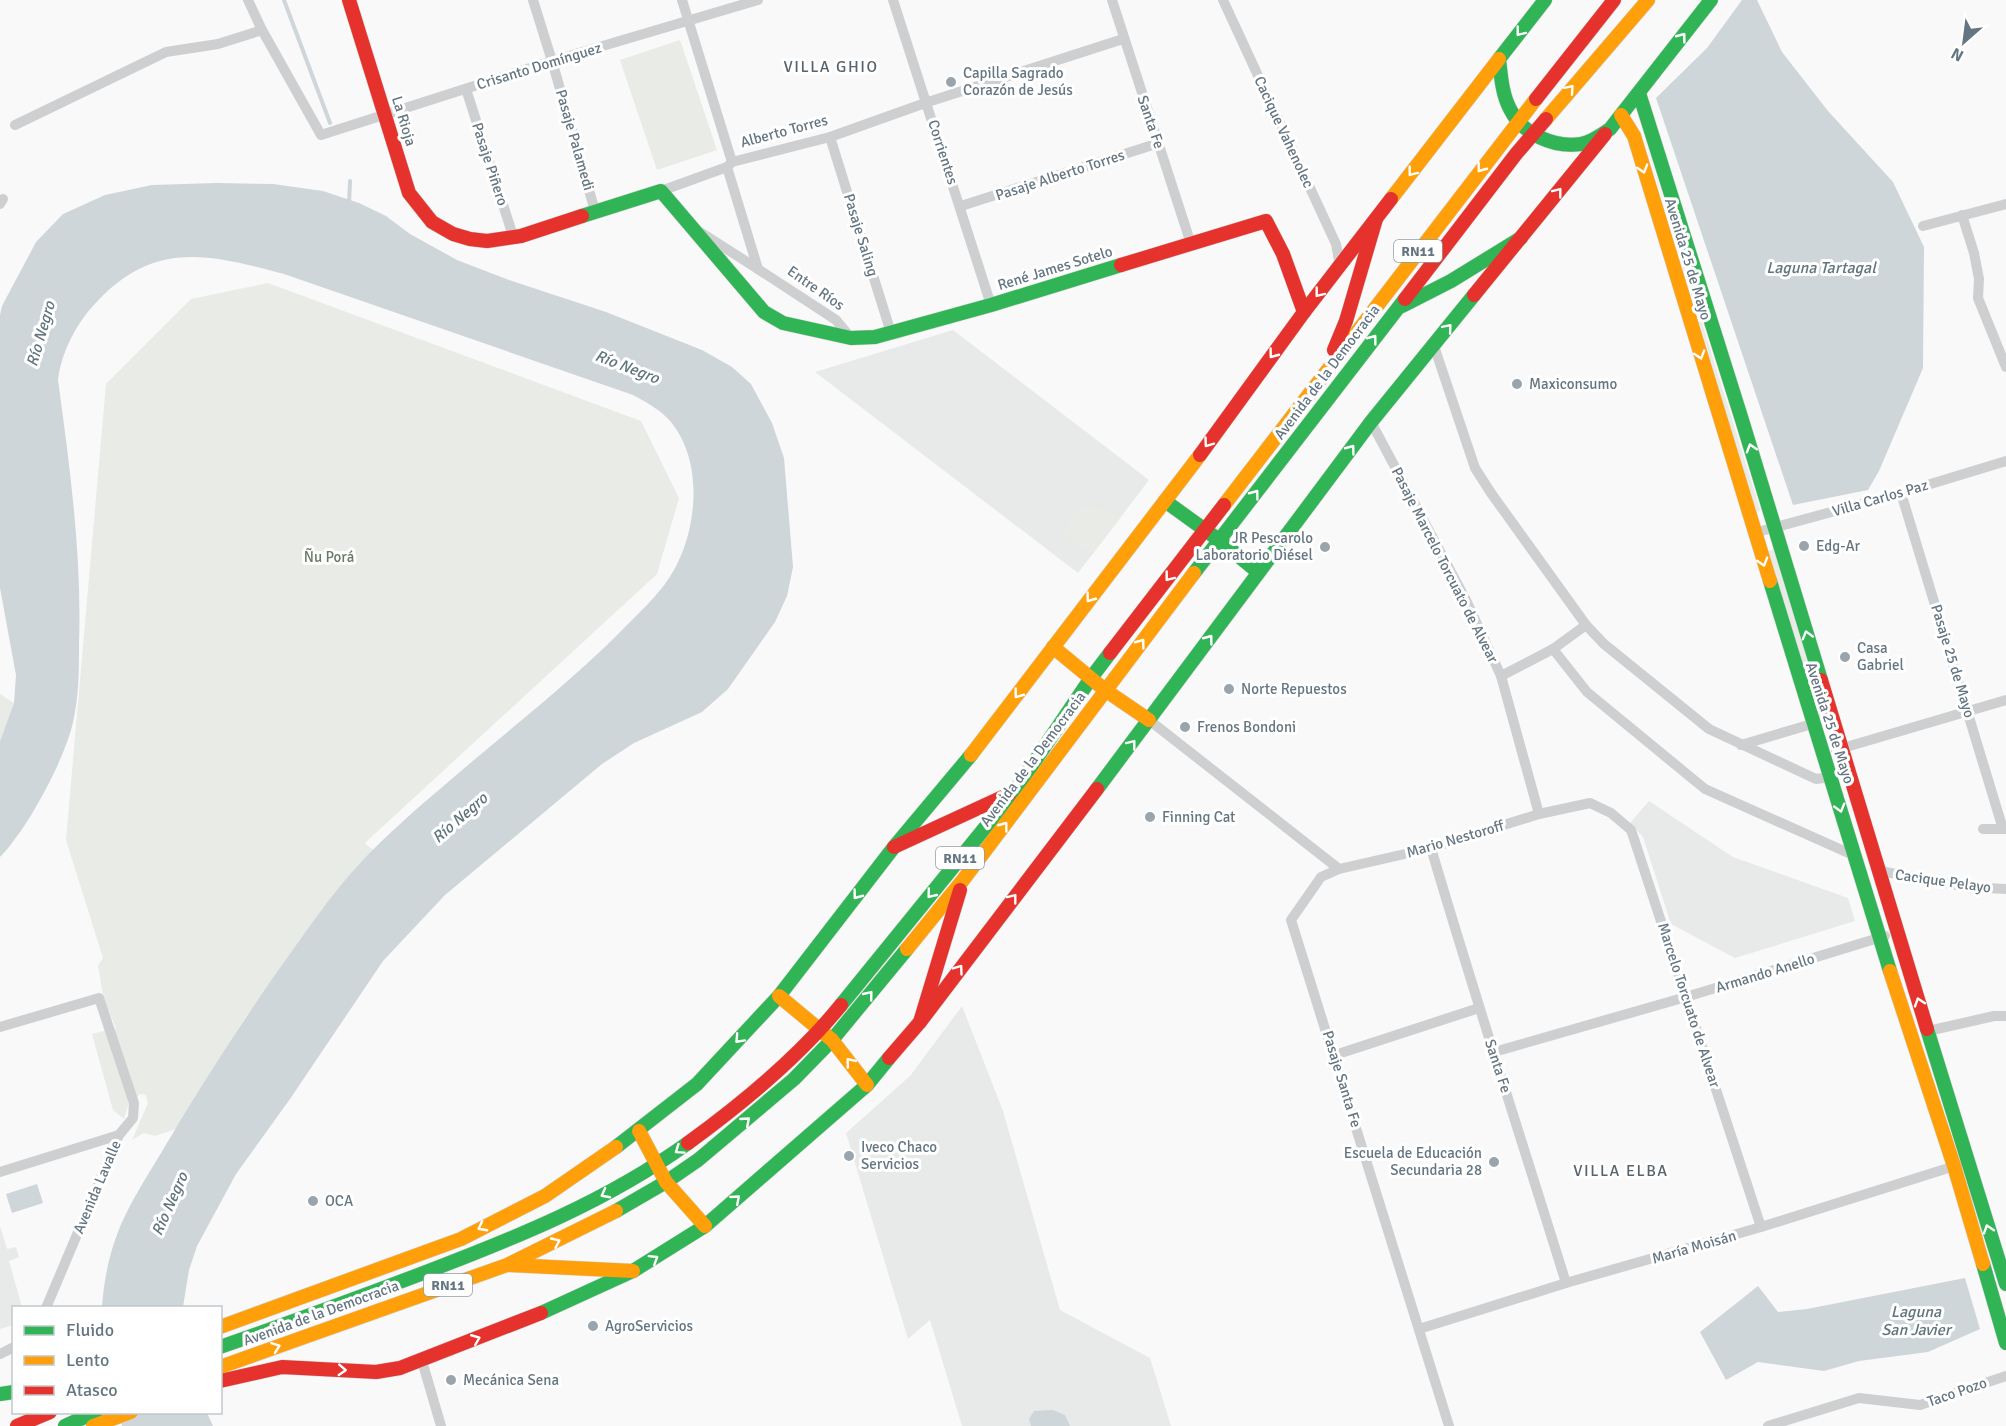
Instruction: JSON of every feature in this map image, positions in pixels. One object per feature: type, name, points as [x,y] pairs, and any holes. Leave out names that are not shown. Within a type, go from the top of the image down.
[{"type":"main road","name":"La Rioja","points":[[349,0],[409,193],[435,224],[454,234]]},
{"type":"main road","name":"RN11","points":[[1499,59],[1545,0]]},
{"type":"main road","name":"Avenida de la Democracia","points":[[222,1346],[361,1297],[518,1237],[572,1212],[656,1166],[714,1125],[795,1054],[828,1021],[1014,792],[1091,678],[1614,0]]},
{"type":"main road","name":"Avenida de la Democracia","points":[[222,1376],[507,1264],[600,1220],[666,1182],[698,1160],[794,1079],[832,1040],[963,880],[1396,308],[1516,154],[1648,0]]},
{"type":"main road","name":"Avenida de la Democracia","points":[[222,1376],[282,1367],[376,1372],[400,1368],[546,1311],[633,1271],[705,1226],[867,1084],[920,1022],[1371,422],[1610,129],[1711,0]]},
{"type":"main road","name":"Avenida de la Democracia","points":[[222,1327],[460,1239],[544,1196],[639,1131],[697,1084],[779,996],[894,847],[975,750],[1165,501],[1304,312],[1499,59]]},
{"type":"main road","points":[[1499,59],[1506,102],[1518,122],[1533,135],[1564,144],[1582,144],[1610,129]]},
{"type":"main road","name":"Avenida 25 de Mayo","points":[[1639,93],[1776,527],[1880,872],[1896,933],[1928,1031],[2006,1343]]},
{"type":"main road","name":"Avenida 25 de Mayo","points":[[1621,115],[1634,136],[1879,938],[2006,1284]]},
{"type":"main road","name":"Alberto Torres","points":[[454,234],[486,241],[514,239],[661,191]]},
{"type":"main road","name":"Entre Ríos","points":[[661,191],[764,312],[783,323],[851,338]]},
{"type":"main road","name":"RN11","points":[[1320,380],[1346,321],[1376,219]]},
{"type":"main road","name":"René James Sotelo","points":[[851,338],[875,337],[991,305],[1266,221],[1288,268],[1304,312]]},
{"type":"main road","points":[[1396,308],[1451,281],[1521,238]]},
{"type":"main road","points":[[1165,501],[1258,572]]},
{"type":"main road","points":[[1053,647],[1105,690],[1149,720]]},
{"type":"main road","points":[[894,847],[1014,792]]},
{"type":"main road","points":[[920,1022],[963,880]]},
{"type":"main road","points":[[779,996],[832,1040],[867,1084]]},
{"type":"main road","points":[[639,1131],[666,1182],[705,1226]]},
{"type":"main road","points":[[507,1264],[633,1271]]},
{"type":"main road","points":[[17,1426],[47,1414]]},
{"type":"main road","points":[[65,1426],[93,1418],[123,1414]]},
{"type":"street","points":[[15,125],[166,52],[218,44],[262,30],[248,0]]},
{"type":"street","name":"Pasaje Palamedi","points":[[533,0],[595,211]]},
{"type":"street","points":[[682,0],[758,270]]},
{"type":"street","name":"Crisanto Domínguez","points":[[262,30],[321,135],[552,61],[758,0]]},
{"type":"street","name":"Corrientes","points":[[893,0],[928,102],[991,305]]},
{"type":"street","name":"Santa Fe","points":[[1112,0],[1191,244]]},
{"type":"street","name":"Cacique Vahenolec","points":[[1223,0],[1336,244],[1341,266]]},
{"type":"street","name":"Alberto Torres","points":[[661,191],[730,165],[830,137],[928,102],[1123,39]]},
{"type":"street","name":"Pasaje Piñero","points":[[466,89],[514,239]]},
{"type":"street","name":"Pasaje Saling","points":[[830,137],[891,333]]},
{"type":"street","name":"Pasaje Alberto Torres","points":[[961,206],[1159,143]]},
{"type":"street","points":[[1923,226],[2006,204]]},
{"type":"street","points":[[1962,215],[1979,279],[1978,298],[2006,367]]},
{"type":"street","name":"Entre Ríos","points":[[692,226],[836,320],[851,338]]},
{"type":"street","points":[[1434,346],[1474,468],[1586,625],[1604,644],[1709,729],[1816,779],[1831,777]]},
{"type":"street","name":"Pasaje Marcelo Torcuato de Alvear","points":[[1371,422],[1466,600],[1501,676],[1539,814]]},
{"type":"street","name":"Villa Carlos Paz","points":[[1754,533],[1901,493],[2006,461]]},
{"type":"street","name":"Pasaje 25 de Mayo","points":[[1901,493],[2004,829]]},
{"type":"street","points":[[1501,676],[1553,649],[1586,625]]},
{"type":"street","points":[[1553,649],[1587,693],[1704,789],[1853,855]]},
{"type":"street","points":[[1823,754],[2006,700]]},
{"type":"street","points":[[1149,720],[1339,869]]},
{"type":"street","points":[[1741,745],[1812,724]]},
{"type":"street","name":"Mario Nestoroff","points":[[1321,877],[1339,869],[1431,848],[1539,814],[1590,803]]},
{"type":"street","name":"Marcelo Torcuato de Alvear","points":[[1590,803],[1611,813],[1631,831],[1761,1227]]},
{"type":"street","points":[[1983,829],[2004,829]]},
{"type":"street","name":"Santa Fe","points":[[1431,848],[1566,1283]]},
{"type":"street","name":"Cacique Pelayo","points":[[1880,872],[1967,887],[2006,890]]},
{"type":"street","name":"Pasaje Santa Fe","points":[[1321,877],[1291,920],[1449,1426]]},
{"type":"street","name":"Armando Anello","points":[[1494,1052],[1896,933]]},
{"type":"street","name":"Avenida Lavalle","points":[[0,1028],[99,998],[134,1103],[133,1118],[119,1136],[47,1306]]},
{"type":"street","points":[[1335,1055],[1479,1008]]},
{"type":"street","points":[[1928,1031],[1994,1016],[2006,1016]]},
{"type":"street","points":[[0,1172],[119,1136]]},
{"type":"street","name":"María Moisán","points":[[1419,1329],[1566,1283],[1761,1227],[1961,1164]]},
{"type":"street","points":[[422,1361],[441,1426]]},
{"type":"street","name":"Taco Pozo","points":[[1768,1426],[1859,1398],[1920,1405],[2006,1376]]},
{"type":"shaded area","points":[[953,330],[1149,480],[1078,573],[815,372]]},
{"type":"shaded area","points":[[1649,801],[1733,857],[1848,898],[1855,921],[1735,958],[1671,924],[1643,837],[1630,823]]},
{"type":"shaded area","points":[[962,1006],[1003,1111],[1060,1310],[1150,1358],[1171,1426],[962,1426],[930,1320],[908,1339],[846,1133],[910,1076]]},
{"type":"shaded area","points":[[0,1226],[7,1249],[16,1247],[19,1257],[9,1261],[22,1306],[12,1306],[12,1325],[0,1329]]},
{"type":"green space","points":[[680,40],[717,150],[657,170],[620,60]]},
{"type":"green space","points":[[1643,134],[1760,509],[1759,512],[1756,512]]},
{"type":"green space","name":"Ñu Porá","points":[[268,283],[641,421],[679,498],[657,574],[367,841],[365,844],[374,850],[360,863],[327,904],[245,1018],[176,1129],[155,1136],[144,1133],[132,1140],[148,1103],[146,1095],[140,1094],[128,1105],[124,1119],[113,1110],[92,1034],[116,1028],[104,1001],[98,966],[103,958],[66,840],[106,384],[191,299]]},
{"type":"green space","points":[[1087,506],[1123,514],[1092,555],[1063,532],[1076,512]]},
{"type":"green space","points":[[1775,549],[1829,727],[1821,729],[1768,551]]},
{"type":"green space","points":[[0,694],[14,703],[0,741]]},
{"type":"water","name":"Laguna Tartagal","points":[[1742,0],[1757,0],[1782,52],[1828,111],[1893,182],[1924,247],[1923,368],[1879,471],[1868,490],[1793,505],[1656,98],[1707,48]]},
{"type":"water","name":"Río Negro","points":[[273,184],[323,191],[359,203],[386,216],[410,234],[457,260],[606,312],[702,350],[732,367],[751,384],[772,423],[784,458],[793,567],[787,596],[775,622],[728,689],[702,712],[634,743],[602,764],[445,895],[383,961],[290,1099],[236,1174],[197,1246],[189,1270],[183,1306],[102,1306],[104,1284],[112,1250],[119,1228],[134,1199],[220,1056],[318,916],[361,862],[392,831],[563,685],[608,644],[665,584],[682,553],[692,515],[694,494],[688,456],[681,438],[663,414],[633,395],[284,274],[205,257],[181,257],[159,261],[137,270],[115,285],[86,314],[75,331],[62,360],[58,380],[71,479],[79,578],[79,664],[76,702],[69,737],[54,774],[22,830],[0,857],[0,741],[14,703],[16,675],[0,588],[0,315],[2,306],[36,242],[63,214],[105,195],[152,185]]},
{"type":"water","points":[[37,1184],[43,1203],[12,1213],[6,1194]]},
{"type":"water","name":"Laguna San Javier","points":[[1965,1278],[1980,1329],[1928,1352],[1859,1361],[1824,1371],[1758,1362],[1726,1380],[1700,1332],[1758,1286],[1778,1312],[1807,1309]]},
{"type":"water","points":[[1053,1410],[1065,1415],[1070,1426],[1031,1426],[1029,1419],[1034,1411]]},
{"type":"water","points":[[118,1414],[207,1414],[213,1426],[122,1426]]},
{"type":"waterway","points":[[284,0],[330,123]]},
{"type":"waterway","points":[[349,204],[350,181]]},
{"type":"traffic: fast","points":[[1545,0],[1499,59],[1502,85],[1510,109],[1522,126],[1550,141],[1571,145],[1589,142],[1610,129],[1711,0]]},
{"type":"traffic: fast","points":[[1639,93],[1821,680]]},
{"type":"traffic: fast","points":[[582,216],[661,191],[764,312],[783,323],[851,338],[875,337],[991,305],[1121,265]]},
{"type":"traffic: fast","points":[[1402,306],[1451,281],[1521,238]]},
{"type":"traffic: fast","points":[[1097,789],[1371,422],[1474,295]]},
{"type":"traffic: fast","points":[[1194,573],[1405,299]]},
{"type":"traffic: fast","points":[[1165,501],[1258,572]]},
{"type":"traffic: fast","points":[[1770,581],[1890,971]]},
{"type":"traffic: fast","points":[[841,1005],[1014,792],[1110,653]]},
{"type":"traffic: fast","points":[[616,1147],[697,1084],[779,996],[894,847],[971,755]]},
{"type":"traffic: fast","points":[[616,1211],[698,1160],[794,1079],[832,1040],[907,949]]},
{"type":"traffic: fast","points":[[1927,1029],[2006,1284]]},
{"type":"traffic: fast","points":[[541,1313],[633,1271],[705,1226],[867,1085],[889,1058]]},
{"type":"traffic: fast","points":[[222,1346],[400,1282],[528,1231],[626,1183],[688,1143]]},
{"type":"traffic: fast","points":[[1983,1264],[2006,1343]]},
{"type":"traffic: fast","points":[[0,1394],[12,1392]]},
{"type":"traffic: fast","points":[[65,1426],[92,1414]]},
{"type":"traffic: slow","points":[[1546,119],[1648,0]]},
{"type":"traffic: slow","points":[[1391,199],[1499,59]]},
{"type":"traffic: slow","points":[[1224,505],[1536,99]]},
{"type":"traffic: slow","points":[[1621,115],[1634,136],[1770,581]]},
{"type":"traffic: slow","points":[[971,755],[1200,455]]},
{"type":"traffic: slow","points":[[907,949],[963,880],[1194,573]]},
{"type":"traffic: slow","points":[[1053,647],[1105,690],[1149,720]]},
{"type":"traffic: slow","points":[[1890,971],[1954,1166],[1983,1264]]},
{"type":"traffic: slow","points":[[779,996],[832,1040],[867,1085]]},
{"type":"traffic: slow","points":[[639,1131],[666,1182],[705,1226]]},
{"type":"traffic: slow","points":[[222,1326],[461,1239],[545,1196],[616,1147]]},
{"type":"traffic: slow","points":[[222,1366],[507,1265],[616,1211]]},
{"type":"traffic: slow","points":[[510,1265],[633,1271]]},
{"type":"traffic: slow","points":[[93,1426],[126,1414]]},
{"type":"traffic: jam","points":[[349,0],[409,193],[432,222],[453,234],[487,241],[521,236],[582,216]]},
{"type":"traffic: jam","points":[[1536,99],[1614,0]]},
{"type":"traffic: jam","points":[[1405,299],[1516,154],[1546,119]]},
{"type":"traffic: jam","points":[[1474,295],[1605,134]]},
{"type":"traffic: jam","points":[[1200,455],[1304,312],[1391,199]]},
{"type":"traffic: jam","points":[[1334,350],[1346,321],[1376,219]]},
{"type":"traffic: jam","points":[[1121,265],[1266,221],[1283,254],[1304,312]]},
{"type":"traffic: jam","points":[[1110,653],[1224,505]]},
{"type":"traffic: jam","points":[[1821,680],[1927,1029]]},
{"type":"traffic: jam","points":[[889,1058],[920,1022],[1097,789]]},
{"type":"traffic: jam","points":[[894,847],[1009,794]]},
{"type":"traffic: jam","points":[[920,1022],[960,890]]},
{"type":"traffic: jam","points":[[688,1143],[769,1079],[807,1043],[841,1005]]},
{"type":"traffic: jam","points":[[222,1381],[282,1367],[376,1372],[400,1368],[541,1313]]},
{"type":"traffic: jam","points":[[17,1426],[45,1414]]},
{"type":"place","name":"Capilla Sagrado Corazón de Jesús","points":[[951,82]]},
{"type":"place","name":"Maxiconsumo","points":[[1517,384]]},
{"type":"place","name":"Edg-Ar","points":[[1804,546]]},
{"type":"place","name":"JR Pescarolo Laboratorio Diésel","points":[[1325,547]]},
{"type":"place","name":"Casa Gabriel","points":[[1845,657]]},
{"type":"place","name":"Norte Repuestos","points":[[1229,689]]},
{"type":"place","name":"Frenos Bondoni","points":[[1185,727]]},
{"type":"place","name":"Finning Cat","points":[[1150,817]]},
{"type":"place","name":"Iveco Chaco Servicios","points":[[849,1156]]},
{"type":"place","name":"Escuela de Educación Secundaria 28","points":[[1494,1162]]},
{"type":"place","name":"OCA","points":[[313,1201]]},
{"type":"place","name":"AgroServicios","points":[[593,1326]]},
{"type":"place","name":"Mecánica Sena","points":[[451,1380]]},
{"type":"district","name":"VILLA GHIO","points":[[831,67]]},
{"type":"district","name":"VILLA ELBA","points":[[1621,1171]]}]
